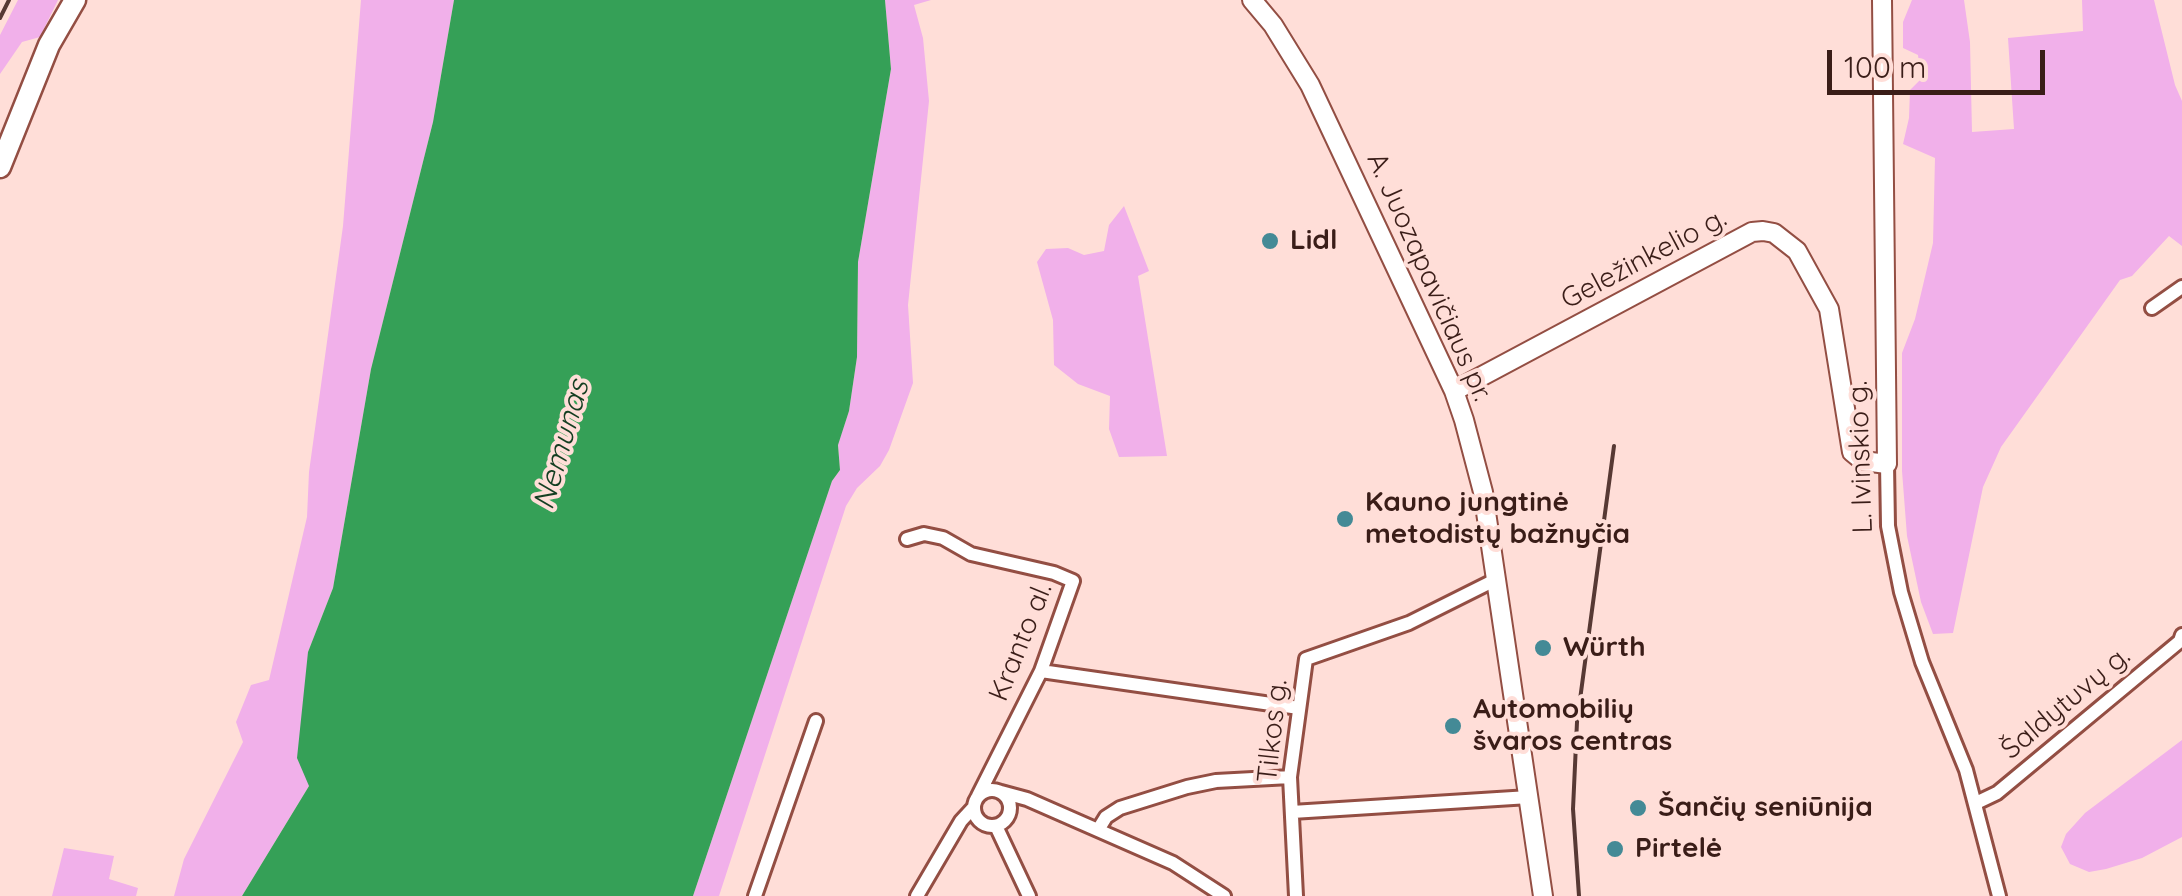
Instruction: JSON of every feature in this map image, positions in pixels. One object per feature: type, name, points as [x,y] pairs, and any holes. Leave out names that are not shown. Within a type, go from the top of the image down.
[{"type":"main road","points":[[0,167],[49,44],[76,0]]},
{"type":"street","name":"A. Juozapavičiaus pr.","points":[[1252,0],[1310,85],[1454,390],[1477,465],[1543,896]]},
{"type":"street","name":"L. Ivinskio g.","points":[[1882,0],[1888,526],[1906,610],[1976,803],[1999,896]]},
{"type":"street","name":"Geležinkelio g.","points":[[1454,390],[1763,230],[1774,233],[1797,251],[1829,309],[1852,452],[1863,462],[1886,464]]},
{"type":"street","points":[[2152,308],[2182,287]]},
{"type":"street","name":"Kranto al.","points":[[907,539],[924,534],[943,538],[971,554],[1073,581],[1040,671],[976,807]]},
{"type":"street","name":"Tilkos g.","points":[[1296,896],[1290,777],[1306,659],[1409,622],[1497,580]]},
{"type":"street","name":"Šaldytuvų g.","points":[[1976,803],[1998,793],[2182,635]]},
{"type":"street","points":[[1040,671],[1299,708]]},
{"type":"street","points":[[755,896],[816,720]]},
{"type":"street","points":[[991,770],[998,791],[1011,808]]},
{"type":"street","points":[[1098,830],[1106,817],[1120,808],[1187,787],[1216,781],[1290,777]]},
{"type":"street","points":[[998,791],[1173,863],[1224,896]]},
{"type":"street","points":[[917,896],[962,821],[998,791]]},
{"type":"street","points":[[1292,812],[1529,797]]},
{"type":"street","points":[[976,807],[985,825],[996,826],[1007,820],[1011,808],[1026,800]]},
{"type":"street","points":[[996,826],[1029,896]]},
{"type":"shaded area","points":[[18,0],[58,0],[40,37],[22,42],[0,74],[0,35]]},
{"type":"shaded area","points":[[361,0],[454,0],[433,122],[371,369],[333,588],[308,652],[309,786],[242,896],[174,896],[184,859],[243,742],[236,722],[251,685],[269,680],[307,517],[309,472],[343,226]]},
{"type":"shaded area","points":[[885,0],[931,0],[914,5],[923,38],[929,101],[908,305],[913,383],[889,450],[846,506],[719,896],[693,896],[832,481],[840,470],[838,444],[849,411],[857,357],[858,262],[891,69]]},
{"type":"shaded area","points":[[1912,0],[1964,0],[1970,42],[1972,132],[2014,129],[2008,38],[2083,31],[2082,0],[2154,0],[2182,101],[2182,246],[2169,236],[2132,276],[2120,280],[2001,447],[1983,487],[1953,633],[1933,634],[1921,602],[1907,536],[1902,471],[1902,353],[1915,319],[1933,243],[1935,158],[1903,144],[1910,90],[1921,79],[1918,55],[1903,48],[1903,22]]},
{"type":"shaded area","points":[[1124,206],[1149,271],[1138,276],[1167,456],[1119,457],[1109,429],[1110,396],[1078,384],[1054,365],[1053,320],[1037,262],[1046,249],[1068,248],[1084,255],[1104,251],[1109,225]]},
{"type":"shaded area","points":[[2182,740],[2182,837],[2142,858],[2106,869],[2089,872],[2070,864],[2061,847],[2066,834],[2085,813]]},
{"type":"shaded area","points":[[64,848],[114,856],[109,879],[138,888],[136,896],[52,896]]},
{"type":"water","name":"Nemunas","points":[[454,0],[885,0],[891,69],[858,262],[857,357],[849,411],[838,445],[840,470],[832,481],[693,896],[242,896],[309,786],[297,758],[308,652],[333,588],[371,369],[433,122]]},
{"type":"railway","points":[[0,18],[9,0]]},
{"type":"railway","points":[[1579,896],[1573,809],[1577,722],[1614,446]]},
{"type":"place","name":"Lidl","points":[[1270,241]]},
{"type":"place","name":"Kauno jungtinė metodistų bažnyčia","points":[[1345,519]]},
{"type":"place","name":"Würth","points":[[1543,648]]},
{"type":"place","name":"Automobilių švaros centras","points":[[1453,726]]},
{"type":"place","name":"Šančių seniūnija","points":[[1638,808]]},
{"type":"place","name":"Pirtelė","points":[[1615,849]]}]
